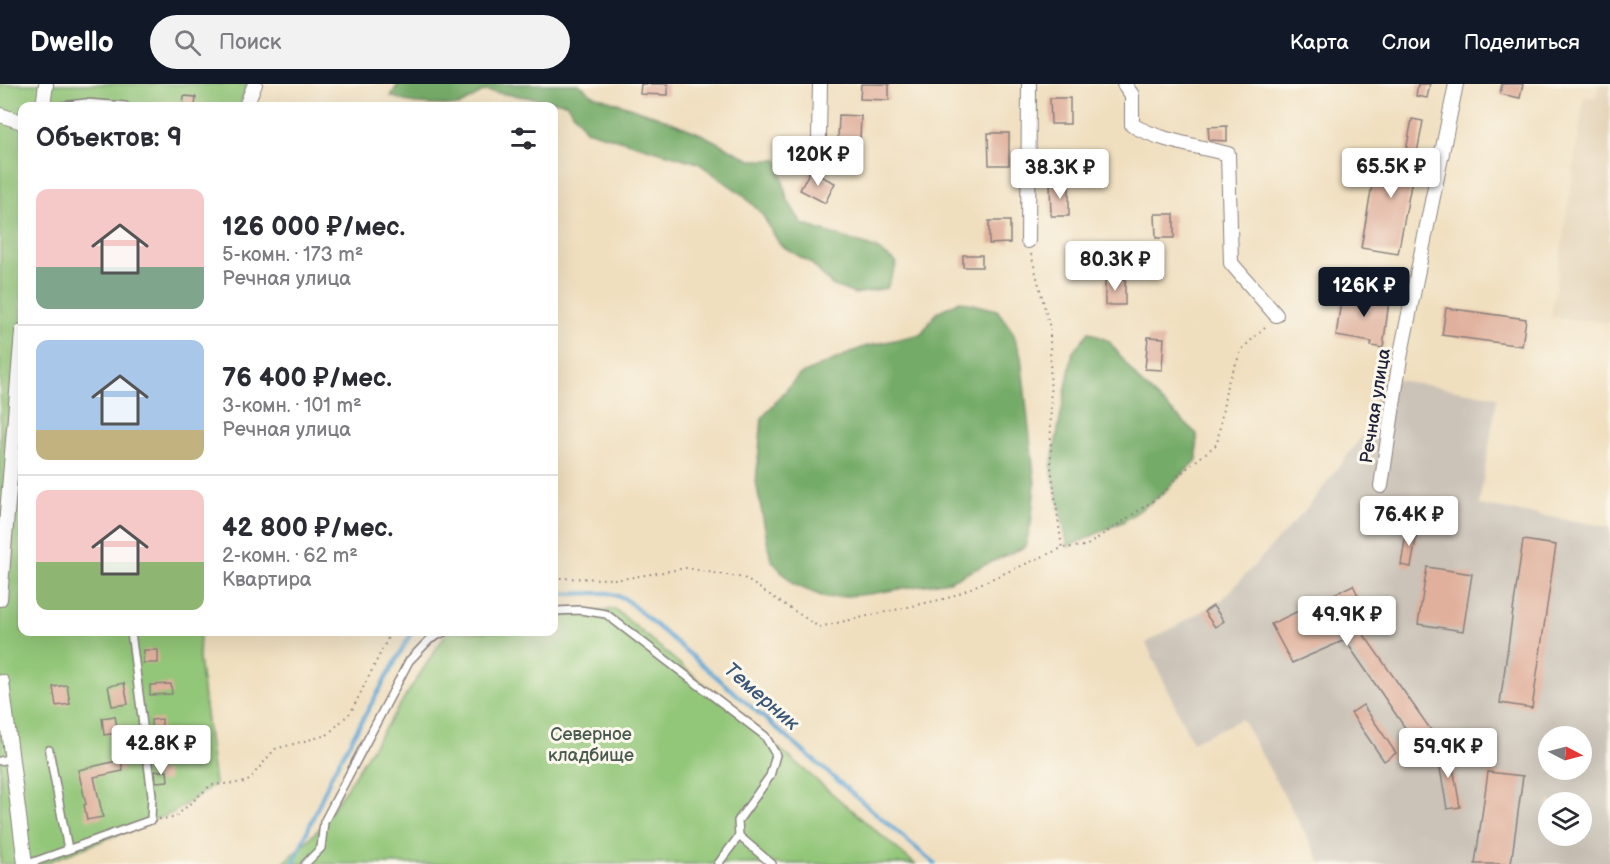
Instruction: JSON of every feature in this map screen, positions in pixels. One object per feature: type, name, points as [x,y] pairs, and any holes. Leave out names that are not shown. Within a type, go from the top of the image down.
[{"type":"street","points":[[44,102],[46,84]]},
{"type":"street","points":[[248,102],[255,84]]},
{"type":"street","points":[[819,136],[820,84]]},
{"type":"street","points":[[1028,241],[1029,84],[1044,84]]},
{"type":"street","points":[[1125,84],[1132,95],[1132,125],[1151,135],[1228,154],[1231,263],[1276,315]]},
{"type":"street","name":"Речная улица","points":[[1381,486],[1400,358],[1456,84]]},
{"type":"street","points":[[0,115],[18,121]]},
{"type":"street","points":[[0,599],[18,380]]},
{"type":"street","points":[[2,682],[5,760],[26,864]]},
{"type":"lane","points":[[558,611],[580,610],[606,614],[765,736],[776,755],[770,776],[738,821],[739,836],[718,864]]},
{"type":"lane","points":[[26,864],[151,820],[152,795],[131,636]]},
{"type":"lane","points":[[304,864],[321,848],[324,822],[409,661],[429,640],[436,636]]},
{"type":"lane","points":[[49,750],[68,849]]},
{"type":"lane","points":[[739,836],[772,864]]},
{"type":"path","points":[[1028,241],[1050,328],[1051,467],[1062,548]]},
{"type":"path","points":[[558,578],[621,579],[686,568],[744,578],[819,627],[948,598],[1062,548],[1086,546],[1160,496],[1181,473],[1216,444],[1227,385],[1242,349],[1276,315]]},
{"type":"path","points":[[151,820],[174,818],[211,785],[247,782],[275,748],[327,735],[351,712],[389,636]]},
{"type":"shaded area","points":[[1600,84],[1610,84],[1610,322],[1551,318],[1584,97],[1596,97]]},
{"type":"shaded area","points":[[1380,377],[1497,397],[1479,505],[1610,527],[1610,864],[1322,864],[1242,719],[1192,742],[1146,643],[1223,599],[1308,507],[1369,427]]},
{"type":"green space","points":[[0,84],[247,84],[241,102],[18,102],[18,636],[200,636],[199,659],[215,784],[172,813],[43,864],[0,864]]},
{"type":"green space","points":[[398,84],[579,84],[593,95],[701,134],[751,160],[778,160],[787,199],[802,224],[875,248],[897,263],[887,288],[855,294],[832,285],[811,263],[780,245],[762,214],[743,195],[698,163],[586,130],[566,103],[485,91],[465,102],[408,102],[391,96]]},
{"type":"green space","points":[[960,301],[997,310],[1013,332],[1021,356],[1035,484],[1031,524],[1025,547],[949,581],[869,594],[826,598],[793,584],[771,560],[756,482],[762,418],[799,375],[864,347],[921,334],[937,312]]},
{"type":"green space","points":[[1089,332],[1109,341],[1140,382],[1197,434],[1197,460],[1160,496],[1124,521],[1068,547],[1051,467],[1073,351]]},
{"type":"green space","name":"Северное кладбище","points":[[615,609],[915,864],[283,864],[321,827],[444,636],[558,636],[558,616]]},
{"type":"building","points":[[641,84],[668,84],[668,95],[640,94]]},
{"type":"building","points":[[861,84],[889,84],[889,100],[860,99]]},
{"type":"building","points":[[1418,84],[1430,84],[1427,98],[1416,96]]},
{"type":"building","points":[[1502,84],[1523,84],[1520,98],[1500,94]]},
{"type":"building","points":[[184,96],[196,97],[195,102],[183,102]]},
{"type":"building","points":[[1050,98],[1070,98],[1070,124],[1051,124]]},
{"type":"building","points":[[839,115],[861,116],[860,140],[838,139]]},
{"type":"building","points":[[1412,119],[1423,121],[1398,254],[1361,248],[1376,162],[1403,167]]},
{"type":"building","points":[[1227,126],[1227,141],[1209,140],[1208,127]]},
{"type":"building","points":[[988,133],[1009,133],[1009,165],[989,165]]},
{"type":"building","points":[[810,171],[835,183],[825,203],[800,190]]},
{"type":"building","points":[[1050,184],[1069,184],[1069,216],[1051,216]]},
{"type":"building","points":[[1155,214],[1174,214],[1174,238],[1156,238]]},
{"type":"building","points":[[989,221],[1010,221],[1010,243],[989,244]]},
{"type":"building","points":[[963,255],[982,255],[982,267],[963,267]]},
{"type":"building","points":[[1105,279],[1125,279],[1125,305],[1105,305]]},
{"type":"building","points":[[1378,291],[1390,293],[1383,348],[1371,346],[1372,342],[1336,336],[1342,294],[1377,299]]},
{"type":"building","points":[[1446,308],[1526,319],[1522,346],[1442,335]]},
{"type":"building","points":[[1148,337],[1164,338],[1162,370],[1145,369]]},
{"type":"building","points":[[1407,527],[1418,528],[1411,567],[1401,565]]},
{"type":"building","points":[[1523,540],[1556,545],[1532,708],[1500,703]]},
{"type":"building","points":[[1427,567],[1472,574],[1463,631],[1418,624]]},
{"type":"building","points":[[1353,585],[1374,628],[1362,632],[1431,730],[1414,741],[1345,640],[1292,663],[1271,624]]},
{"type":"building","points":[[1213,606],[1224,621],[1215,627],[1204,612]]},
{"type":"building","points":[[144,650],[158,650],[158,663],[143,663]]},
{"type":"building","points":[[124,683],[128,704],[112,706],[108,686]]},
{"type":"building","points":[[171,684],[172,694],[150,695],[150,685]]},
{"type":"building","points":[[67,685],[70,704],[56,706],[53,687]]},
{"type":"building","points":[[1363,705],[1396,753],[1384,761],[1351,713]]},
{"type":"building","points":[[115,716],[118,733],[104,735],[102,718]]},
{"type":"building","points":[[162,719],[162,742],[152,742],[151,720]]},
{"type":"building","points":[[1450,749],[1460,807],[1447,809],[1437,751]]},
{"type":"building","points":[[121,760],[123,771],[94,777],[103,817],[87,820],[84,805],[86,804],[78,770]]},
{"type":"building","points":[[155,771],[167,771],[168,781],[156,782]]},
{"type":"building","points":[[1488,772],[1523,776],[1511,864],[1475,864]]},
{"type":"waterway","name":"Темерник","points":[[558,594],[608,593],[624,598],[935,864]]},
{"type":"waterway","name":"Темерник","points":[[293,864],[333,772],[410,636]]}]
